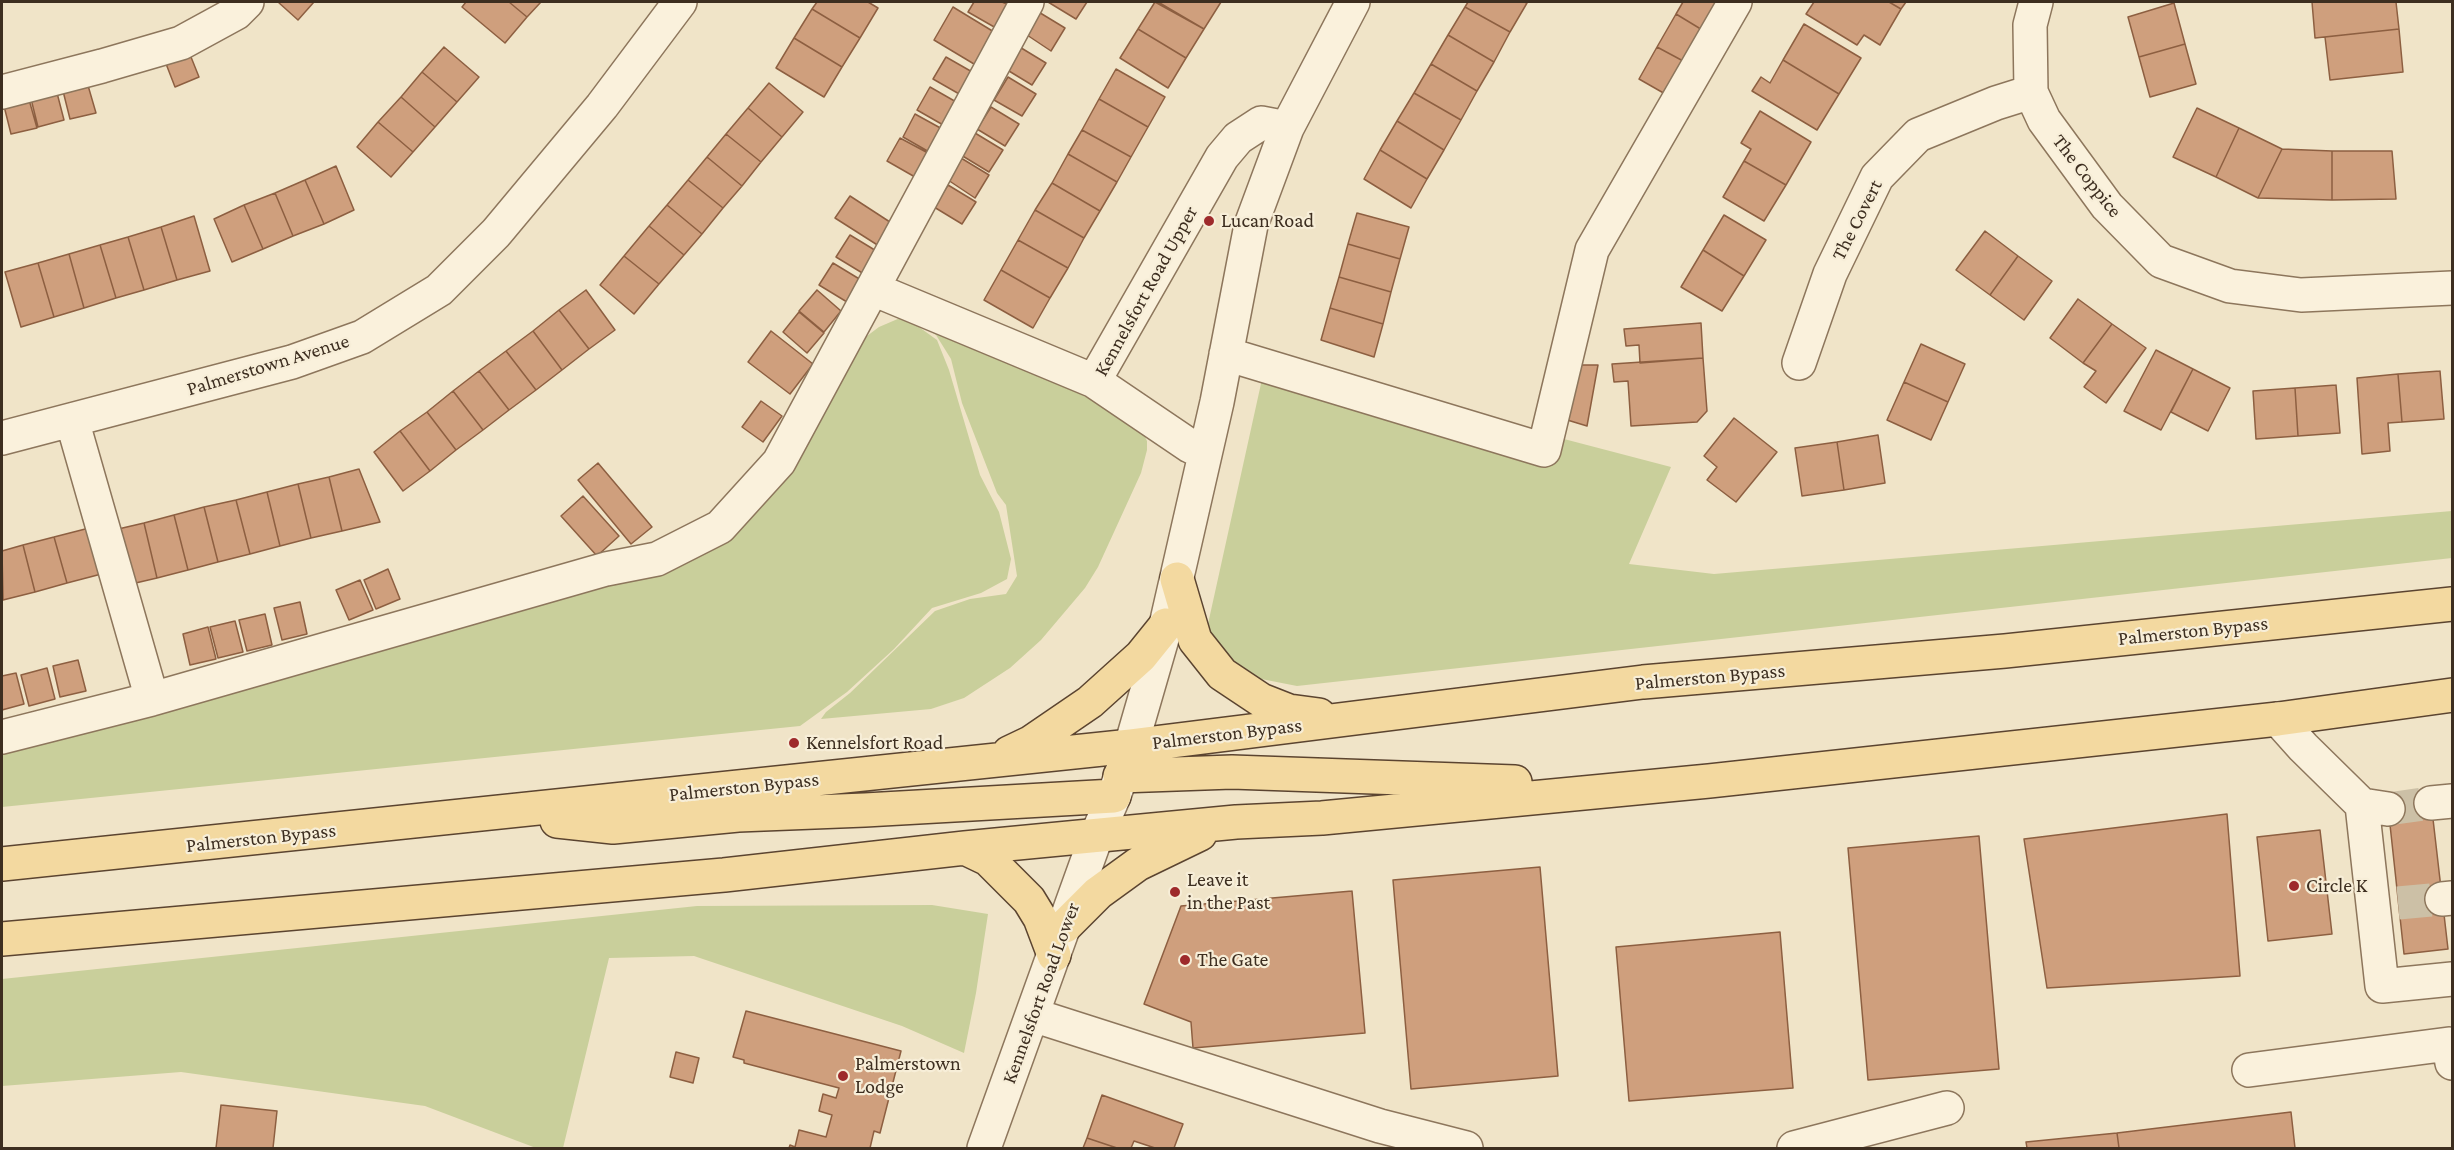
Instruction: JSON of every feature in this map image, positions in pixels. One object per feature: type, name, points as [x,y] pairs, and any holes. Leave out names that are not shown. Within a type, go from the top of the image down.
[{"type":"main road","points":[[1177,579],[1195,640],[1222,674],[1261,700],[1289,711],[1348,720]]},
{"type":"main road","name":"Palmerston Bypass","points":[[2,864],[1131,746],[1643,682],[2005,651],[2452,604]]},
{"type":"main road","points":[[994,760],[1030,743],[1090,702],[1141,656],[1166,625]]},
{"type":"main road","points":[[2,939],[724,875],[965,848],[1226,824],[1322,818],[1646,787],[2278,719],[2452,695]]},
{"type":"main road","points":[[492,814],[613,827],[738,815],[865,810],[1117,786],[1232,772],[1646,787]]},
{"type":"main road","points":[[965,848],[988,859],[1006,874],[1060,940],[1098,893],[1138,864],[1181,842],[1226,824]]},
{"type":"street","points":[[2,92],[181,43],[236,14],[247,2]]},
{"type":"street","name":"Palmerstown Avenue","points":[[2,438],[292,362],[362,337],[439,290],[496,233],[602,106],[680,2]]},
{"type":"street","points":[[2,737],[152,699],[595,572],[657,559],[720,526],[779,462],[1027,2]]},
{"type":"street","points":[[1096,837],[1131,746],[1166,625],[1226,354],[1251,225],[1287,128],[1353,2]]},
{"type":"street","points":[[1226,354],[1544,450],[1592,250],[1736,2]]},
{"type":"street","name":"The Coppice","points":[[2036,2],[2030,26],[2031,92],[2044,120],[2107,207],[2161,261],[2230,286],[2301,295],[2452,288]]},
{"type":"street","name":"The Covert","points":[[1799,363],[1830,274],[1877,177],[1918,135],[1996,103],[2031,92]]},
{"type":"street","name":"Kennelsfort Road Upper","points":[[1204,453],[1190,446],[1094,381],[1222,157],[1238,138],[1261,123],[1287,128]]},
{"type":"street","points":[[873,289],[1094,381]]},
{"type":"street","points":[[72,420],[152,699]]},
{"type":"street","points":[[2278,719],[2303,747],[2375,807],[2386,903],[2382,986],[2452,980]]},
{"type":"street","name":"Kennelsfort Road Lower","points":[[984,1149],[1096,837]]},
{"type":"street","points":[[1033,1016],[1380,1126],[1466,1149]]},
{"type":"street","points":[[2249,1070],[2449,1044],[2452,1062]]},
{"type":"street","points":[[1794,1149],[1947,1108]]},
{"type":"green space","points":[[900,318],[919,327],[937,340],[949,370],[980,475],[999,512],[1011,559],[1007,579],[981,593],[932,608],[894,649],[847,692],[800,726],[2,807],[2,753],[66,738],[489,613],[652,576],[713,536],[859,342],[879,327]]},
{"type":"green space","points":[[912,319],[1023,362],[1137,427],[1147,441],[1147,450],[1141,473],[1098,567],[1085,588],[1041,640],[1010,668],[964,698],[931,709],[821,719],[935,611],[970,599],[1006,594],[1017,576],[1006,505],[997,493],[962,403],[951,359],[936,335]]},
{"type":"green space","points":[[1266,361],[1671,467],[1629,564],[1714,574],[2452,511],[2452,558],[1297,686],[1241,675],[1206,633]]},
{"type":"green space","points":[[932,905],[988,914],[964,1053],[902,1026],[694,956],[609,958],[563,1148],[536,1148],[425,1106],[181,1072],[2,1086],[2,979],[697,906]]},
{"type":"building","points":[[278,2],[314,2],[298,20]]},
{"type":"building","points":[[466,2],[509,2],[527,17],[505,43],[462,7]]},
{"type":"building","points":[[509,2],[541,2],[527,17]]},
{"type":"building","points":[[817,2],[868,2],[878,8],[860,38],[812,9]]},
{"type":"building","points":[[974,2],[1002,2],[1009,5],[996,28],[968,12]]},
{"type":"building","points":[[1048,2],[1087,2],[1076,19]]},
{"type":"building","points":[[1155,2],[1204,29],[1186,58],[1138,29]]},
{"type":"building","points":[[1158,2],[1221,2],[1204,29]]},
{"type":"building","points":[[1468,2],[1527,3],[1510,32],[1465,7]]},
{"type":"building","points":[[1683,2],[1720,2],[1704,31],[1676,14]]},
{"type":"building","points":[[1814,2],[1889,2],[1901,9],[1880,45],[1864,35],[1857,45],[1806,14]]},
{"type":"building","points":[[1889,2],[1906,2],[1901,9]]},
{"type":"building","points":[[2312,2],[2396,2],[2399,29],[2315,38]]},
{"type":"building","points":[[2174,3],[2185,44],[2139,57],[2128,17]]},
{"type":"building","points":[[953,7],[999,35],[979,67],[934,40]]},
{"type":"building","points":[[1465,7],[1510,32],[1494,62],[1448,35]]},
{"type":"building","points":[[812,9],[860,38],[842,67],[794,38]]},
{"type":"building","points":[[1037,11],[1065,28],[1051,51],[1024,33]]},
{"type":"building","points":[[1676,14],[1704,31],[1685,62],[1657,47]]},
{"type":"building","points":[[1804,24],[1861,58],[1839,94],[1783,60]]},
{"type":"building","points":[[1138,29],[1186,58],[1168,88],[1120,58]]},
{"type":"building","points":[[2399,29],[2403,72],[2330,80],[2325,37]]},
{"type":"building","points":[[1448,35],[1494,62],[1477,91],[1431,64]]},
{"type":"building","points":[[794,38],[842,67],[824,97],[776,68]]},
{"type":"building","points":[[2185,44],[2196,84],[2150,97],[2139,57]]},
{"type":"building","points":[[1018,46],[1046,63],[1032,85],[1004,68]]},
{"type":"building","points":[[187,47],[199,77],[175,87],[163,56]]},
{"type":"building","points":[[444,47],[479,77],[457,102],[422,72]]},
{"type":"building","points":[[1657,47],[1685,62],[1667,95],[1639,79]]},
{"type":"building","points":[[946,57],[974,73],[961,95],[933,79]]},
{"type":"building","points":[[1783,60],[1839,94],[1817,130],[1752,91],[1761,77],[1770,83]]},
{"type":"building","points":[[1431,64],[1477,91],[1461,120],[1414,93]]},
{"type":"building","points":[[1116,69],[1165,97],[1148,127],[1099,99]]},
{"type":"building","points":[[422,72],[457,102],[435,127],[401,97]]},
{"type":"building","points":[[1008,77],[1036,94],[1022,116],[994,100]]},
{"type":"building","points":[[87,82],[96,113],[70,119],[62,87]]},
{"type":"building","points":[[769,83],[803,112],[782,137],[748,108]]},
{"type":"building","points":[[930,87],[958,103],[945,126],[917,110]]},
{"type":"building","points":[[56,89],[64,120],[38,127],[30,95]]},
{"type":"building","points":[[1414,93],[1461,120],[1444,150],[1397,121]]},
{"type":"building","points":[[28,96],[37,128],[11,134],[3,102]]},
{"type":"building","points":[[401,97],[435,127],[413,152],[378,122]]},
{"type":"building","points":[[1099,99],[1148,127],[1131,157],[1082,130]]},
{"type":"building","points":[[991,107],[1019,124],[1005,146],[977,129]]},
{"type":"building","points":[[748,108],[782,137],[761,162],[726,134]]},
{"type":"building","points":[[2197,108],[2239,128],[2216,177],[2173,157]]},
{"type":"building","points":[[1760,111],[1811,142],[1786,185],[1744,161],[1751,149],[1741,143]]},
{"type":"building","points":[[915,114],[944,130],[931,153],[903,137]]},
{"type":"building","points":[[1397,121],[1444,150],[1427,179],[1380,150]]},
{"type":"building","points":[[378,122],[413,152],[391,177],[357,147]]},
{"type":"building","points":[[2239,128],[2282,149],[2258,198],[2216,177]]},
{"type":"building","points":[[1082,130],[1131,157],[1117,182],[1068,154]]},
{"type":"building","points":[[975,133],[1003,150],[989,172],[961,155]]},
{"type":"building","points":[[726,134],[761,162],[742,186],[707,157]]},
{"type":"building","points":[[900,138],[928,153],[915,177],[887,161]]},
{"type":"building","points":[[2282,149],[2332,151],[2332,200],[2258,198]]},
{"type":"building","points":[[1380,150],[1427,179],[1411,208],[1364,179]]},
{"type":"building","points":[[2332,151],[2392,151],[2396,199],[2332,200]]},
{"type":"building","points":[[1068,154],[1117,182],[1100,211],[1052,183]]},
{"type":"building","points":[[707,157],[742,186],[723,208],[688,180]]},
{"type":"building","points":[[961,158],[989,175],[975,198],[948,180]]},
{"type":"building","points":[[1744,161],[1786,185],[1764,221],[1723,197]]},
{"type":"building","points":[[336,166],[354,210],[324,224],[305,180]]},
{"type":"building","points":[[305,180],[324,224],[293,236],[275,193]]},
{"type":"building","points":[[688,180],[723,208],[702,234],[667,205]]},
{"type":"building","points":[[1052,183],[1100,211],[1084,238],[1035,210]]},
{"type":"building","points":[[948,185],[976,202],[962,224],[934,207]]},
{"type":"building","points":[[275,193],[293,236],[263,249],[244,205]]},
{"type":"building","points":[[850,196],[893,224],[879,246],[835,218]]},
{"type":"building","points":[[244,205],[263,249],[232,262],[214,219]]},
{"type":"building","points":[[667,205],[702,234],[684,255],[649,226]]},
{"type":"building","points":[[1035,210],[1084,238],[1068,268],[1018,240]]},
{"type":"building","points":[[1357,213],[1409,227],[1400,259],[1348,244]]},
{"type":"building","points":[[1724,215],[1766,240],[1744,276],[1703,250]]},
{"type":"building","points":[[194,216],[210,271],[177,280],[161,227]]},
{"type":"building","points":[[649,226],[684,255],[659,284],[624,256]]},
{"type":"building","points":[[161,227],[177,280],[144,290],[128,237]]},
{"type":"building","points":[[1985,231],[2018,256],[1990,295],[1956,270]]},
{"type":"building","points":[[850,235],[878,252],[864,274],[836,257]]},
{"type":"building","points":[[128,237],[144,290],[116,298],[100,245]]},
{"type":"building","points":[[1018,240],[1068,268],[1050,298],[1001,270]]},
{"type":"building","points":[[1348,244],[1400,259],[1391,292],[1339,277]]},
{"type":"building","points":[[100,245],[116,298],[84,308],[69,254]]},
{"type":"building","points":[[1703,250],[1744,276],[1722,311],[1681,287]]},
{"type":"building","points":[[69,254],[84,308],[54,317],[38,263]]},
{"type":"building","points":[[624,256],[659,284],[634,314],[600,285]]},
{"type":"building","points":[[2018,256],[2052,281],[2024,320],[1990,295]]},
{"type":"building","points":[[38,263],[54,317],[21,327],[5,272]]},
{"type":"building","points":[[833,263],[861,280],[847,302],[819,285]]},
{"type":"building","points":[[1001,270],[1050,298],[1033,328],[984,300]]},
{"type":"building","points":[[1339,277],[1391,292],[1383,324],[1330,308]]},
{"type":"building","points":[[586,290],[615,330],[589,349],[559,310]]},
{"type":"building","points":[[817,290],[841,311],[824,332],[799,311]]},
{"type":"building","points":[[2078,299],[2112,324],[2083,363],[2050,338]]},
{"type":"building","points":[[1330,308],[1383,324],[1374,357],[1321,340]]},
{"type":"building","points":[[559,310],[589,349],[562,370],[533,331]]},
{"type":"building","points":[[799,312],[824,333],[807,353],[783,332]]},
{"type":"building","points":[[1701,323],[1703,358],[1640,363],[1639,345],[1626,346],[1624,329]]},
{"type":"building","points":[[2112,324],[2146,348],[2106,403],[2084,387],[2096,371],[2083,363]]},
{"type":"building","points":[[533,331],[562,370],[536,390],[506,351]]},
{"type":"building","points":[[771,331],[813,364],[790,394],[748,362]]},
{"type":"building","points":[[1921,344],[1965,364],[1948,402],[1904,382]]},
{"type":"building","points":[[2156,350],[2193,369],[2161,430],[2124,411]]},
{"type":"building","points":[[506,351],[536,390],[509,410],[479,371]]},
{"type":"building","points":[[1703,358],[1707,411],[1697,422],[1631,426],[1628,381],[1614,382],[1612,364]]},
{"type":"building","points":[[1578,365],[1598,365],[1587,426],[1564,419]]},
{"type":"building","points":[[2193,369],[2230,388],[2208,431],[2171,412]]},
{"type":"building","points":[[479,371],[509,410],[483,430],[453,391]]},
{"type":"building","points":[[2440,371],[2444,419],[2402,422],[2398,374]]},
{"type":"building","points":[[2398,374],[2402,422],[2388,423],[2390,451],[2362,454],[2357,378]]},
{"type":"building","points":[[1904,382],[1948,402],[1931,440],[1887,420]]},
{"type":"building","points":[[2336,385],[2340,433],[2298,436],[2295,388]]},
{"type":"building","points":[[2295,388],[2298,436],[2256,439],[2253,391]]},
{"type":"building","points":[[453,391],[483,430],[456,450],[427,412]]},
{"type":"building","points":[[761,401],[782,416],[763,442],[742,427]]},
{"type":"building","points":[[427,412],[456,450],[430,471],[400,431]]},
{"type":"building","points":[[1734,418],[1777,452],[1736,502],[1707,480],[1717,467],[1704,456]]},
{"type":"building","points":[[400,431],[430,471],[403,491],[374,452]]},
{"type":"building","points":[[1878,435],[1885,483],[1844,490],[1837,442]]},
{"type":"building","points":[[1837,442],[1844,490],[1802,496],[1795,448]]},
{"type":"building","points":[[598,463],[652,527],[631,544],[578,480]]},
{"type":"building","points":[[359,469],[380,522],[342,531],[329,477]]},
{"type":"building","points":[[329,477],[342,531],[311,538],[298,484]]},
{"type":"building","points":[[298,484],[311,538],[280,546],[267,492]]},
{"type":"building","points":[[267,492],[280,546],[250,554],[236,500]]},
{"type":"building","points":[[583,496],[619,536],[597,556],[561,516]]},
{"type":"building","points":[[236,500],[250,554],[218,562],[204,507]]},
{"type":"building","points":[[204,507],[218,562],[188,570],[174,515]]},
{"type":"building","points":[[174,515],[188,570],[157,578],[144,523]]},
{"type":"building","points":[[144,523],[157,578],[127,585],[114,530]]},
{"type":"building","points":[[97,526],[109,572],[67,583],[54,537]]},
{"type":"building","points":[[54,537],[67,583],[35,592],[23,545]]},
{"type":"building","points":[[23,545],[35,592],[3,600],[2,551]]},
{"type":"building","points":[[388,569],[400,599],[376,609],[364,580]]},
{"type":"building","points":[[360,580],[373,610],[349,620],[336,590]]},
{"type":"building","points":[[300,602],[307,634],[282,640],[274,608]]},
{"type":"building","points":[[265,614],[272,645],[247,651],[239,620]]},
{"type":"building","points":[[235,621],[243,652],[218,658],[210,627]]},
{"type":"building","points":[[208,627],[216,659],[190,665],[183,634]]},
{"type":"building","points":[[78,660],[86,691],[60,697],[53,666]]},
{"type":"building","points":[[47,668],[55,699],[29,706],[21,675]]},
{"type":"building","points":[[16,673],[24,704],[2,710],[2,676]]},
{"type":"building","points":[[2430,793],[2448,949],[2404,954],[2387,797]]},
{"type":"building","points":[[2227,814],[2240,976],[2047,988],[2024,839]]},
{"type":"building","name":"Circle K","points":[[2320,830],[2332,934],[2268,941],[2257,837]]},
{"type":"building","points":[[1979,836],[1999,1069],[1868,1080],[1848,848]]},
{"type":"building","points":[[1540,867],[1558,1076],[1411,1089],[1393,880]]},
{"type":"building","points":[[1352,891],[1365,1033],[1193,1048],[1191,1022],[1144,1004],[1181,906]]},
{"type":"building","points":[[1780,932],[1793,1088],[1629,1101],[1616,947]]},
{"type":"building","name":"Palmerstown Lodge","points":[[746,1011],[901,1051],[880,1133],[874,1131],[870,1148],[789,1148],[790,1145],[795,1147],[799,1130],[826,1137],[832,1115],[819,1111],[823,1094],[836,1098],[839,1088],[744,1063],[744,1060],[733,1057]]},
{"type":"building","points":[[676,1052],[699,1058],[693,1083],[670,1077]]},
{"type":"building","points":[[1102,1095],[1183,1124],[1174,1148],[1155,1148],[1134,1141],[1131,1148],[1117,1148],[1087,1138]]},
{"type":"building","points":[[221,1105],[277,1111],[273,1148],[216,1148]]},
{"type":"building","points":[[2291,1112],[2295,1148],[2119,1148],[2117,1133]]},
{"type":"building","points":[[2117,1133],[2119,1148],[2027,1148],[2026,1142]]},
{"type":"building","points":[[1087,1138],[1117,1148],[1083,1148]]},
{"type":"tunnel","points":[[2388,809],[2431,803]]},
{"type":"tunnel","points":[[2398,903],[2442,899]]},
{"type":"place","name":"Lucan Road","points":[[1209,221]]},
{"type":"place","name":"Kennelsfort Road","points":[[794,743]]},
{"type":"place","name":"Circle K","points":[[2294,886]]},
{"type":"place","name":"Leave it in the Past","points":[[1175,892]]},
{"type":"place","name":"The Gate","points":[[1185,960]]},
{"type":"place","name":"Palmerstown Lodge","points":[[843,1076]]}]
